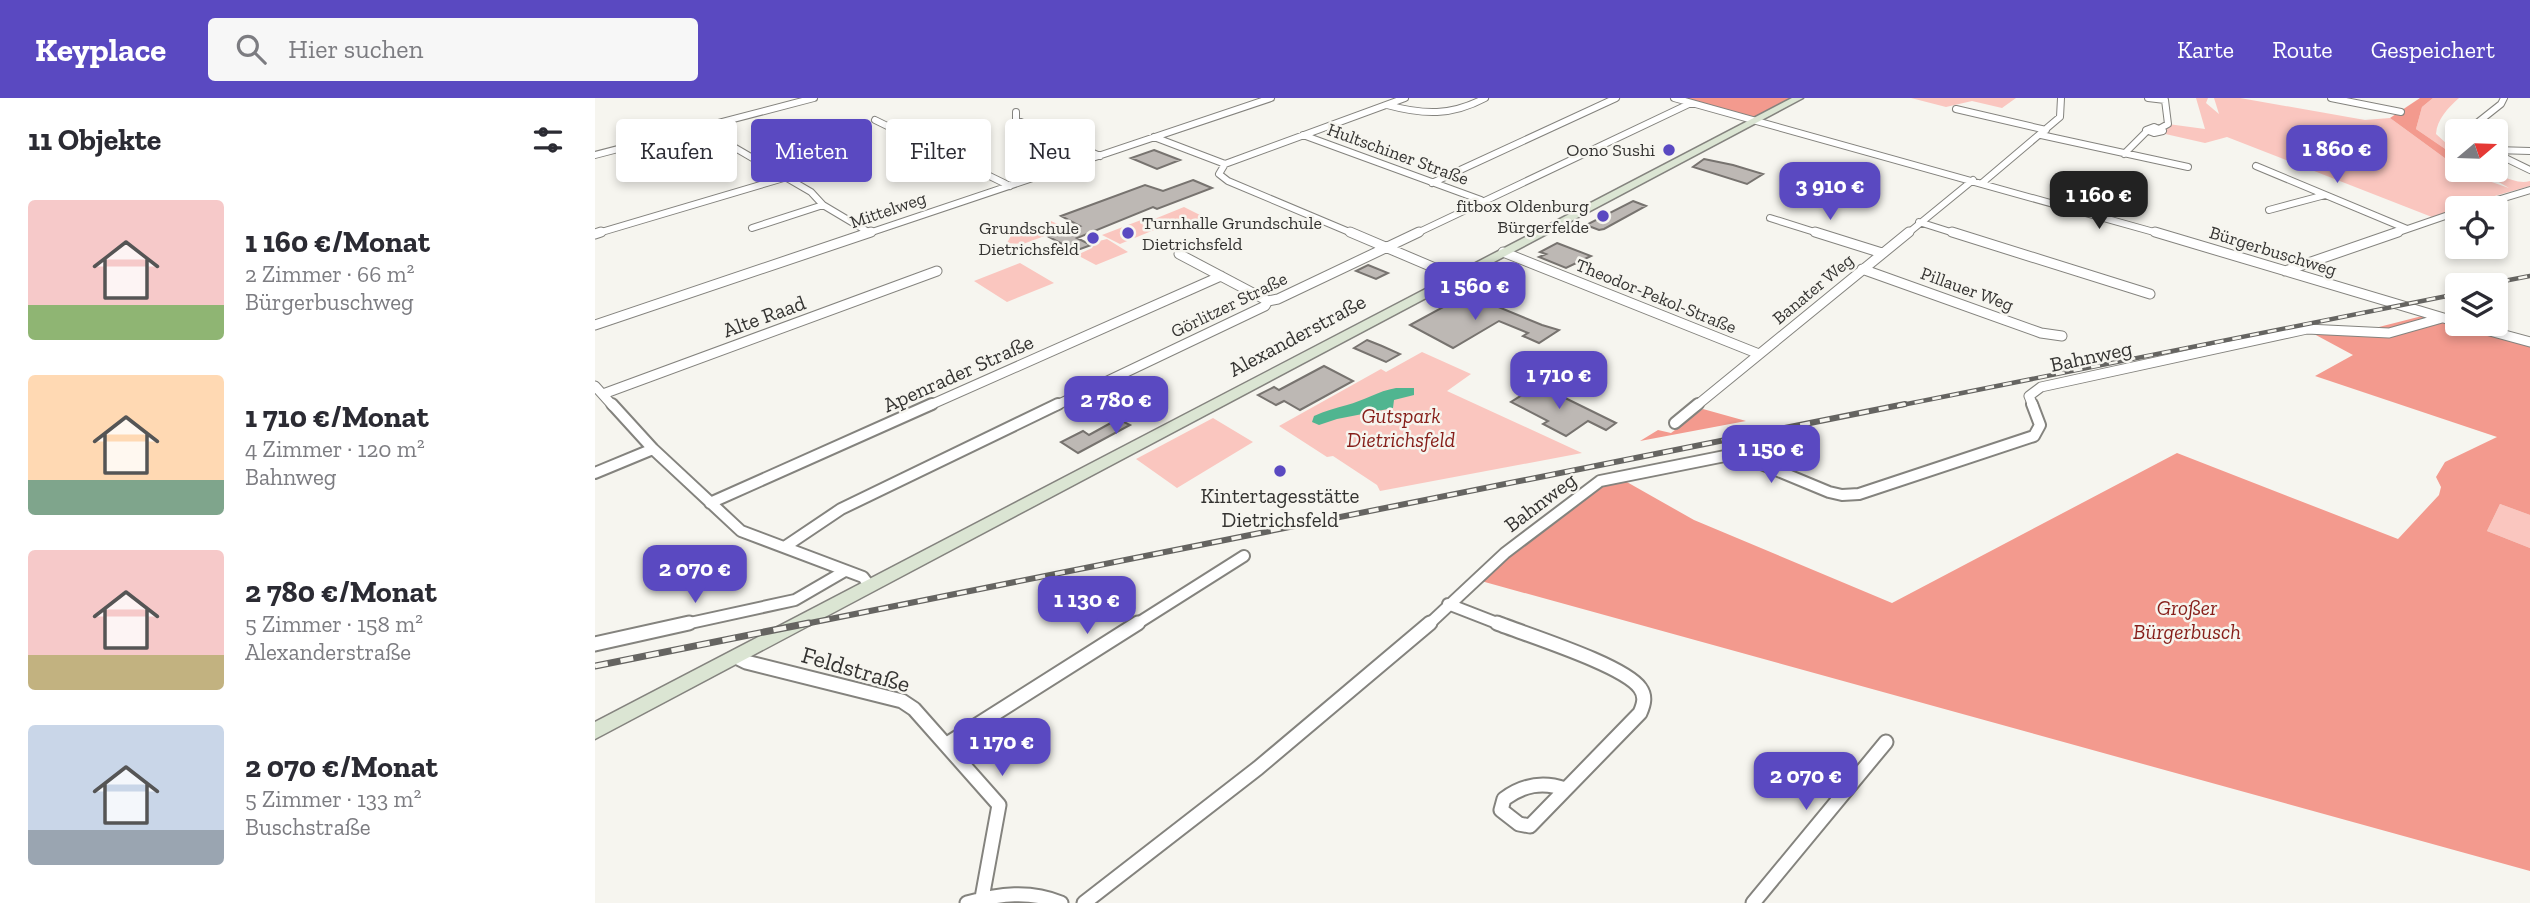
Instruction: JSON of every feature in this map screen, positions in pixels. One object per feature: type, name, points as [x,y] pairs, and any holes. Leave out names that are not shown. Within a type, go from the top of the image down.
[{"type":"main road","name":"Alexanderstraße","points":[[595,731],[1799,98]]},
{"type":"street","points":[[735,119],[814,98]]},
{"type":"street","name":"Mittelweg","points":[[595,325],[1271,98]]},
{"type":"street","points":[[1405,98],[1226,164],[1219,174],[1228,181],[1456,277]]},
{"type":"street","points":[[1386,105],[1427,116],[1459,109],[1485,98]]},
{"type":"street","points":[[1432,183],[1616,98]]},
{"type":"street","name":"Bürgerbuschweg","points":[[1674,98],[1973,180],[2445,319]]},
{"type":"street","points":[[1982,183],[2060,117],[2061,98]]},
{"type":"street","points":[[2123,154],[2149,128],[2159,129],[2168,124],[2165,100],[2148,98]]},
{"type":"street","points":[[2331,98],[2354,100],[2401,112]]},
{"type":"street","points":[[2482,119],[2501,104],[2504,98]]},
{"type":"street","name":"Görlitzer Straße","points":[[786,547],[841,509],[1265,306],[1268,301],[1279,299],[1691,103]]},
{"type":"street","points":[[1957,109],[2123,154],[2188,167]]},
{"type":"street","points":[[1016,112],[1016,120],[1100,156]]},
{"type":"street","points":[[875,120],[1010,186]]},
{"type":"street","name":"Hultschiner Straße","points":[[1304,135],[1481,201]]},
{"type":"street","points":[[1154,137],[1226,164]]},
{"type":"street","points":[[595,155],[616,150]]},
{"type":"street","points":[[2508,152],[2530,153]]},
{"type":"street","points":[[2508,159],[2530,170]]},
{"type":"street","points":[[2256,166],[2407,229]]},
{"type":"street","name":"Banater Weg","points":[[1675,423],[1973,180]]},
{"type":"street","points":[[595,234],[770,182]]},
{"type":"street","points":[[795,182],[811,192],[823,205],[870,233]]},
{"type":"street","points":[[2508,197],[2530,190]]},
{"type":"street","points":[[2270,210],[2325,195]]},
{"type":"street","points":[[752,228],[823,205]]},
{"type":"street","points":[[2285,271],[2445,216]]},
{"type":"street","points":[[1770,218],[1882,253]]},
{"type":"street","points":[[1919,222],[2150,294]]},
{"type":"street","name":"Theodor-Pekol-Straße","points":[[1503,252],[1759,354]]},
{"type":"street","points":[[1179,254],[1268,301]]},
{"type":"street","name":"Pillauer Weg","points":[[1862,268],[2041,333],[2062,336]]},
{"type":"street","name":"Alte Raad","points":[[599,390],[937,271]]},
{"type":"street","name":"Apenrader Straße","points":[[711,503],[1221,276]]},
{"type":"street","name":"Bahnweg","points":[[1084,903],[1278,751],[1429,624],[1505,553],[1600,481],[1730,454],[1742,456],[1835,494],[1859,494],[2034,436],[2040,425],[2029,396],[2041,387],[2307,330],[2389,333],[2442,318]]},
{"type":"street","points":[[2508,336],[2530,342]]},
{"type":"street","points":[[599,390],[653,449],[741,531],[863,577],[869,585]]},
{"type":"street","points":[[595,472],[653,449]]},
{"type":"street","points":[[947,744],[1244,556]]},
{"type":"street","points":[[595,644],[795,600],[845,571]]},
{"type":"street","points":[[1448,604],[1617,670],[1641,687],[1645,701],[1640,713],[1565,789]]},
{"type":"street","name":"Feldstraße","points":[[736,657],[746,663],[902,701],[914,709],[999,804],[974,901],[1009,894],[1047,896],[1061,903]]},
{"type":"street","points":[[1753,903],[1887,742]]},
{"type":"green space","points":[[1674,98],[1795,98],[1756,120]]},
{"type":"green space","points":[[1911,98],[2016,98],[2002,108],[1972,101],[1946,107]]},
{"type":"green space","points":[[2196,98],[2208,98],[2206,103],[2219,114],[2214,98],[2240,98],[2365,120],[2390,118],[2445,158],[2445,182],[2492,182],[2509,188],[2499,182],[2508,182],[2508,178],[2530,181],[2530,186],[2495,196],[2445,196],[2445,217],[2437,219],[2227,137],[2205,143],[2161,133],[2168,124],[2205,129]]},
{"type":"green space","points":[[2420,98],[2433,98],[2422,107],[2416,129],[2445,149],[2445,158],[2390,118]]},
{"type":"green space","points":[[2433,98],[2459,98],[2447,110],[2437,129],[2436,134],[2445,142],[2445,149],[2416,129],[2422,107]]},
{"type":"green space","points":[[1184,207],[1208,219],[1171,229],[1152,220]]},
{"type":"green space","name":"Turnhalle Grundschule Dietrichsfeld","points":[[1141,220],[1146,222],[1142,225],[1154,230],[1120,244],[1102,235]]},
{"type":"green space","points":[[1051,221],[1066,228],[1023,244],[1007,243],[1012,234]]},
{"type":"green space","points":[[1107,239],[1128,252],[1096,265],[1077,255],[1092,248],[1095,242]]},
{"type":"green space","points":[[1020,263],[1054,283],[1007,302],[974,281]]},
{"type":"green space","name":"Großer Bürgerbusch","points":[[2426,315],[2445,320],[2445,336],[2501,336],[2530,344],[2530,515],[2500,504],[2487,531],[2530,548],[2530,871],[1474,579],[1600,481],[1618,477],[1694,520],[1892,603],[2177,453],[2398,539],[2439,495],[2441,487],[2436,477],[2445,462],[2497,437],[2315,376],[2353,355],[2301,327],[2375,328]]},
{"type":"green space","name":"Gutspark Dietrichsfeld","points":[[1422,352],[1471,374],[1447,391],[1582,453],[1380,491],[1377,485],[1333,456],[1327,457],[1279,426],[1381,369],[1386,372]]},
{"type":"green space","points":[[1703,409],[1746,421],[1640,441],[1658,430],[1671,433]]},
{"type":"green space","points":[[1213,418],[1253,442],[1177,488],[1136,459]]},
{"type":"green space","points":[[2500,504],[2530,515],[2530,548],[2487,531]]},
{"type":"shaded area","points":[[1396,388],[1414,388],[1414,395],[1394,400],[1393,408],[1319,425],[1312,422],[1318,414]]},
{"type":"building","points":[[1154,150],[1180,160],[1157,169],[1131,158]]},
{"type":"building","points":[[1704,159],[1763,174],[1747,184],[1693,167]]},
{"type":"building","points":[[1193,180],[1212,188],[1157,209],[1153,207],[1077,238],[1091,245],[1075,251],[1049,237],[1080,226],[1061,216],[1145,185],[1163,191]]},
{"type":"building","points":[[1633,201],[1646,206],[1604,229],[1586,225]]},
{"type":"building","points":[[1557,243],[1591,256],[1566,268],[1539,257],[1546,254],[1540,252]]},
{"type":"building","points":[[1368,265],[1388,273],[1376,279],[1356,271]]},
{"type":"building","points":[[1467,294],[1559,330],[1539,343],[1523,336],[1528,333],[1499,321],[1453,348],[1410,325]]},
{"type":"building","points":[[1367,340],[1400,354],[1386,362],[1354,348]]},
{"type":"building","points":[[1324,366],[1353,381],[1300,410],[1284,401],[1276,405],[1258,395],[1274,387],[1279,390]]},
{"type":"building","points":[[1538,385],[1616,423],[1606,430],[1588,421],[1566,436],[1543,424],[1548,421],[1511,402]]},
{"type":"building","points":[[1118,419],[1130,425],[1078,453],[1061,442],[1083,431],[1089,435]]},
{"type":"railway","points":[[2508,280],[2530,276]]},
{"type":"railway","points":[[1897,406],[2445,296]]},
{"type":"railway","points":[[800,625],[1905,404]]},
{"type":"railway","points":[[595,666],[809,623]]},
{"type":"place","name":"Oono Sushi","points":[[1669,150]]},
{"type":"place","name":"fitbox Oldenburg Bürgerfelde","points":[[1603,216]]},
{"type":"place","name":"Turnhalle Grundschule Dietrichsfeld","points":[[1128,233]]},
{"type":"place","name":"Grundschule Dietrichsfeld","points":[[1093,238]]},
{"type":"place","name":"Kintertagesstätte Dietrichsfeld","points":[[1280,471]]}]
